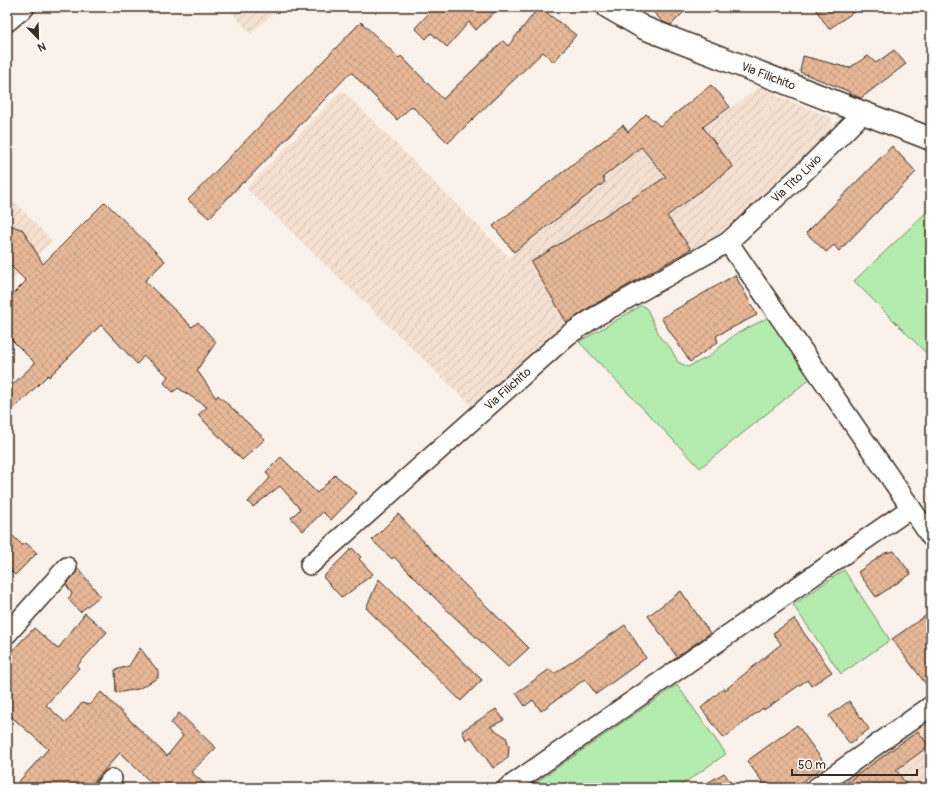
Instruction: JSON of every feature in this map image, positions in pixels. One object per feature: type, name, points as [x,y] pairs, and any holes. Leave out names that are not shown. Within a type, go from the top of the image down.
[{"type":"street","points":[[7,22],[25,7]]},
{"type":"street","name":"Via Filichito","points":[[608,7],[644,28],[931,139]]},
{"type":"street","name":"Via Tito Livio","points":[[728,242],[806,170],[863,113]]},
{"type":"street","points":[[728,242],[931,537]]},
{"type":"street","name":"Via Filichito","points":[[310,565],[568,334],[728,242]]},
{"type":"street","points":[[507,788],[911,508]]},
{"type":"street","points":[[7,634],[67,567]]},
{"type":"street","points":[[816,788],[931,706]]},
{"type":"shaded area","points":[[227,7],[280,7],[251,34]]},
{"type":"shaded area","points":[[762,85],[779,97],[831,117],[833,125],[831,130],[743,216],[718,234],[564,331],[475,409],[246,188],[342,90],[509,257],[608,181],[604,177],[640,148],[655,164]]},
{"type":"shaded area","points":[[7,194],[52,241],[7,285]]},
{"type":"shaded area","points":[[931,716],[931,788],[828,788]]},
{"type":"green space","points":[[931,208],[931,358],[854,281]]},
{"type":"green space","points":[[642,305],[647,309],[661,339],[670,347],[678,362],[688,367],[708,357],[734,335],[769,317],[812,377],[700,468],[579,342]]},
{"type":"green space","points":[[844,570],[890,640],[841,674],[793,605]]},
{"type":"green space","points":[[677,685],[726,754],[677,788],[534,788],[532,785]]},
{"type":"building","points":[[435,7],[500,7],[476,30],[469,22],[447,47],[431,33],[426,39],[415,28]]},
{"type":"building","points":[[539,7],[576,35],[554,62],[543,52],[448,143],[412,106],[397,120],[351,72],[209,218],[188,200],[361,22],[399,58],[401,56],[443,99],[503,41],[508,46]]},
{"type":"building","points":[[648,7],[689,7],[671,25],[663,22]]},
{"type":"building","points":[[814,7],[861,7],[829,29]]},
{"type":"building","points":[[894,50],[906,64],[861,98],[850,94],[848,91],[800,72],[803,56],[849,68],[868,56],[876,63]]},
{"type":"building","points":[[711,85],[730,107],[703,127],[733,167],[667,216],[691,249],[590,307],[567,323],[531,262],[666,177],[641,147],[603,177],[605,182],[514,252],[493,226],[623,125],[628,132],[646,114],[660,126]]},
{"type":"building","points":[[892,146],[916,172],[839,251],[834,245],[826,252],[806,233]]},
{"type":"building","points":[[105,202],[165,261],[145,281],[192,327],[198,322],[216,342],[197,370],[216,398],[218,395],[265,439],[242,460],[198,415],[207,407],[178,388],[173,392],[164,383],[168,376],[144,356],[137,364],[101,325],[7,416],[7,390],[35,363],[7,335],[7,300],[26,281],[7,262],[7,224],[23,230],[43,264]]},
{"type":"building","points":[[735,275],[757,315],[716,336],[718,342],[690,362],[661,318]]},
{"type":"building","points":[[281,457],[317,493],[335,475],[357,493],[331,520],[323,512],[303,531],[291,518],[300,509],[280,486],[253,507],[248,502],[270,478],[266,472]]},
{"type":"building","points":[[398,514],[455,575],[529,648],[508,667],[448,611],[394,557],[392,559],[372,540]]},
{"type":"building","points":[[7,530],[22,545],[26,543],[37,553],[15,575],[7,567]]},
{"type":"building","points":[[352,548],[361,557],[359,559],[373,574],[342,598],[323,577]]},
{"type":"building","points":[[894,551],[911,574],[876,597],[858,572],[885,553]]},
{"type":"building","points":[[78,568],[100,596],[80,612],[68,599],[72,594],[66,584]]},
{"type":"building","points":[[379,579],[482,680],[461,701],[366,608]]},
{"type":"building","points":[[681,591],[710,633],[677,657],[648,616]]},
{"type":"building","points":[[931,612],[931,691],[892,639]]},
{"type":"building","points":[[85,613],[107,632],[77,666],[79,668],[46,705],[66,723],[82,703],[89,705],[101,692],[167,756],[183,736],[171,723],[179,713],[216,748],[191,772],[209,788],[157,788],[120,753],[88,788],[13,788],[48,749],[7,713],[7,656],[34,628],[58,649]]},
{"type":"building","points":[[794,619],[832,672],[811,686],[807,680],[764,710],[763,708],[724,738],[701,708],[724,688],[725,690],[781,644],[773,633]]},
{"type":"building","points":[[625,625],[646,658],[596,694],[585,679],[541,711],[533,700],[525,706],[516,693],[550,669],[554,674]]},
{"type":"building","points":[[140,648],[158,671],[158,678],[138,689],[116,693],[115,670],[129,666]]},
{"type":"building","points":[[849,701],[869,729],[850,744],[829,716]]},
{"type":"building","points":[[496,709],[504,720],[490,727],[506,737],[509,746],[508,758],[493,768],[471,737],[466,740],[462,731]]},
{"type":"building","points":[[797,725],[826,765],[793,788],[767,788],[747,761]]},
{"type":"building","points":[[918,731],[929,746],[896,770],[909,788],[839,788]]},
{"type":"building","points":[[724,773],[735,788],[699,788]]}]
